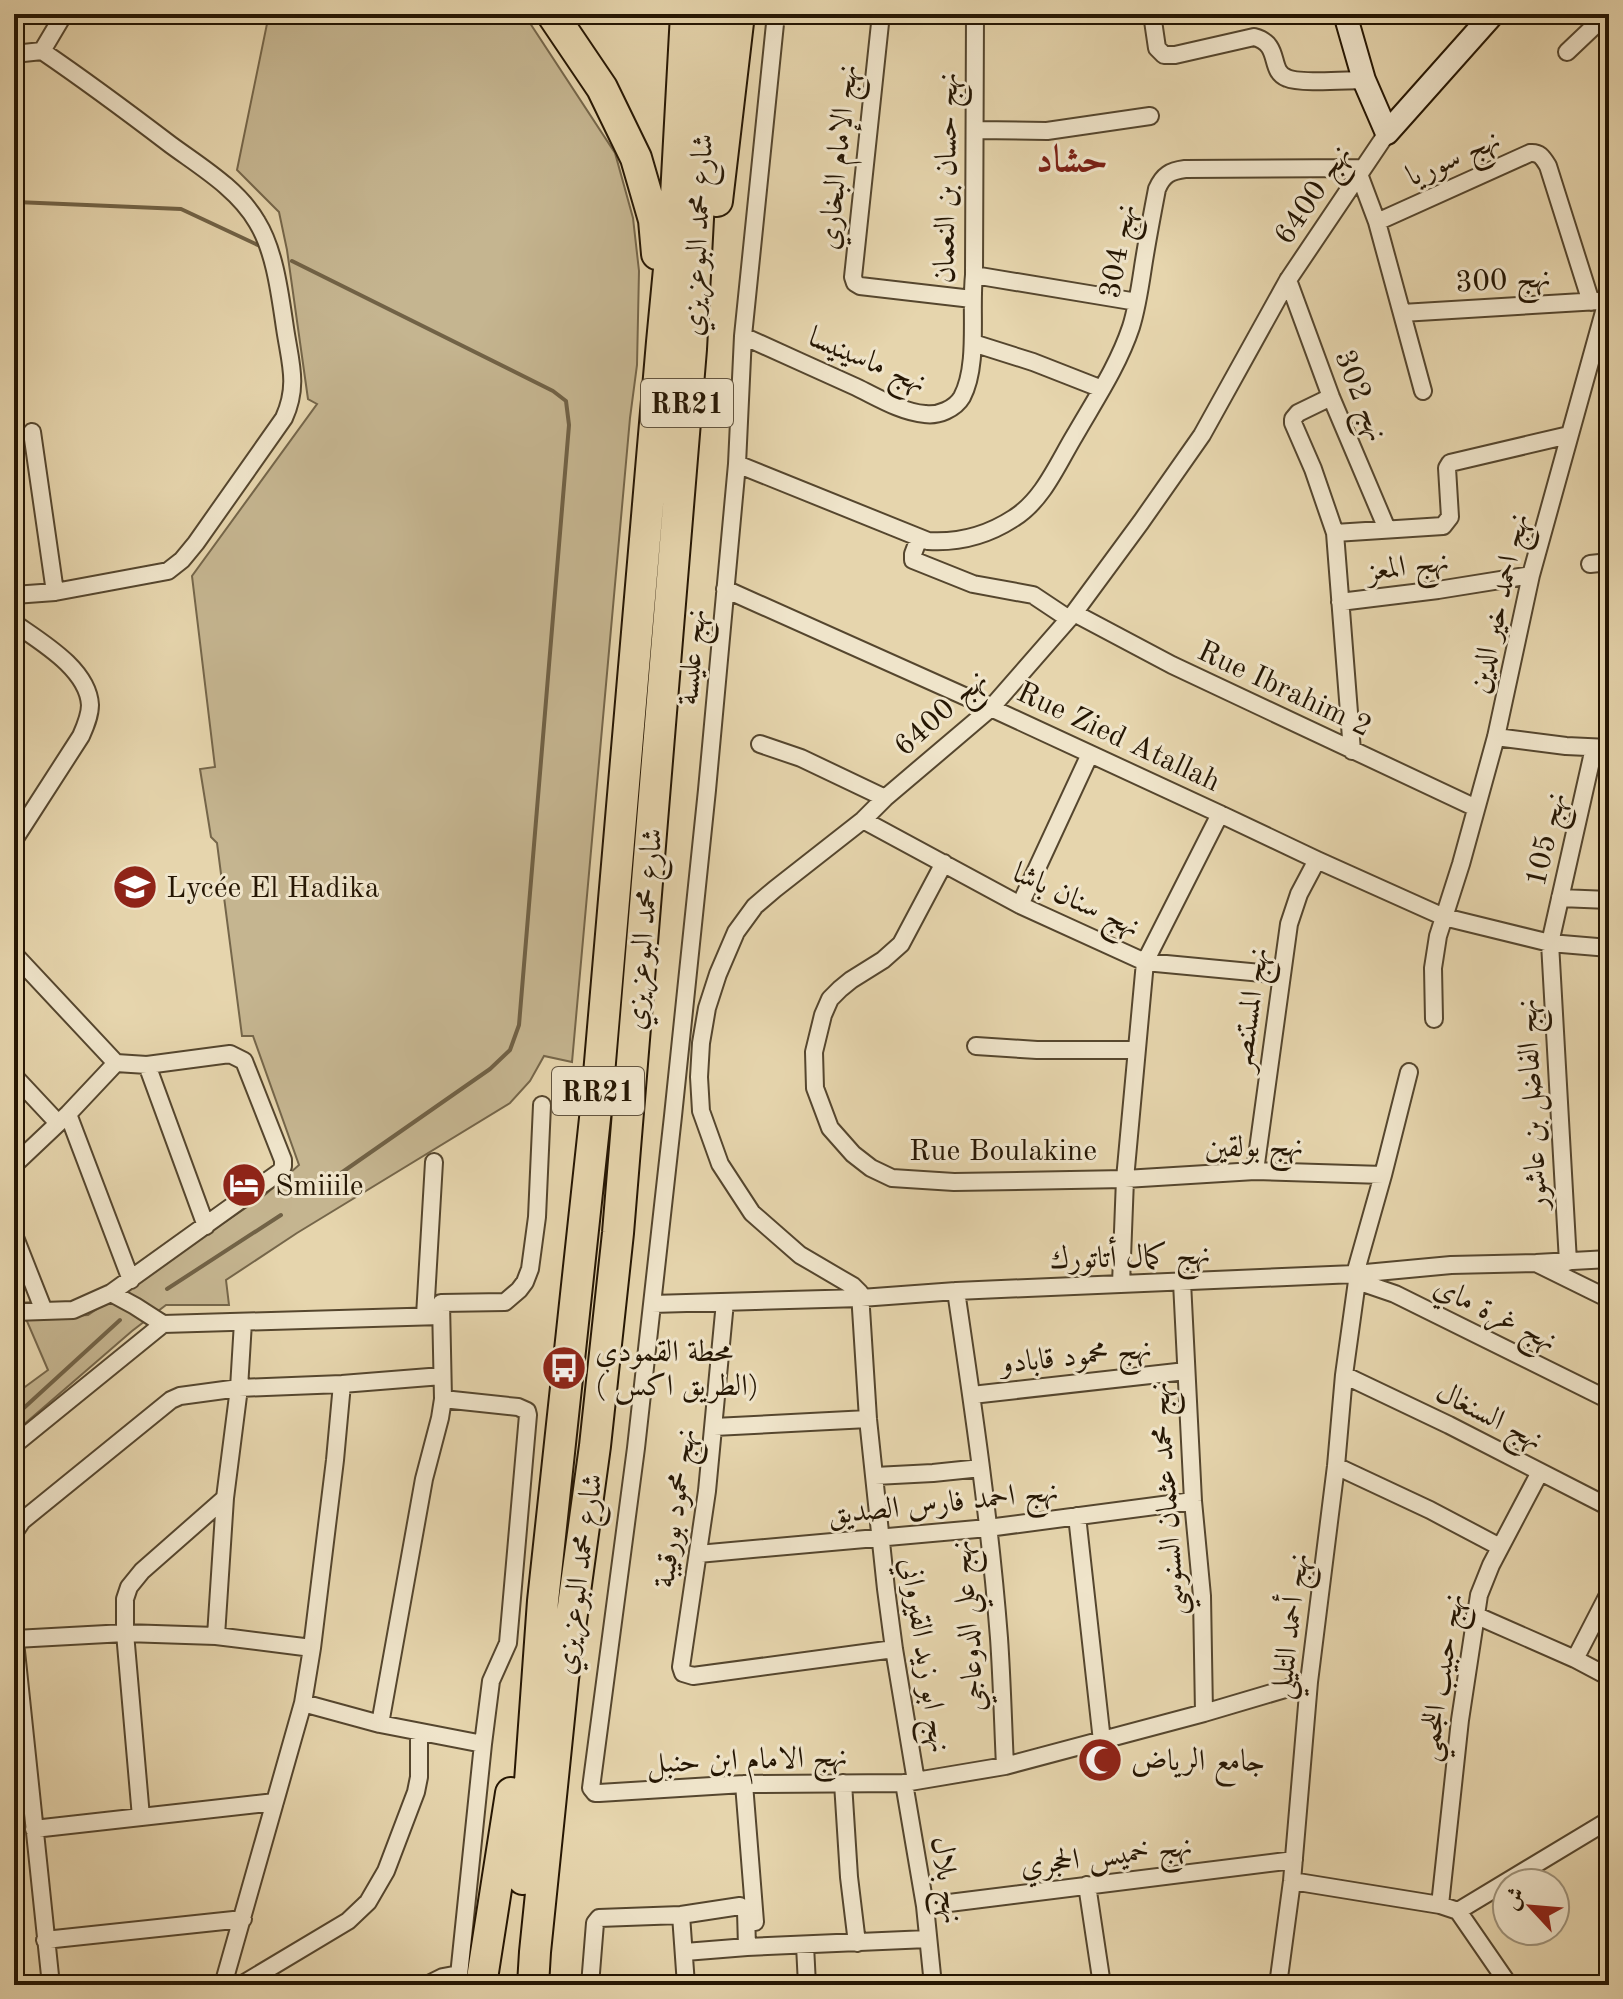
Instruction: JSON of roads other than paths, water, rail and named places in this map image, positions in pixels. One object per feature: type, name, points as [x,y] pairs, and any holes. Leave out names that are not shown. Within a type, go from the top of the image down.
[{"type":"highway","points":[[552,14],[602,88],[636,158],[654,220],[662,342]]},
{"type":"highway","name":"شارع محمد البوعزيزي","points":[[533,1985],[563,1679],[595,1446],[618,1233],[691,349],[686,14]]},
{"type":"highway","name":"شارع محمد البوعزيزي","points":[[516,1985],[543,1601],[596,1109],[662,342],[688,196],[709,14]]},
{"type":"highway","points":[[691,349],[702,304],[739,14]]},
{"type":"highway","points":[[466,1981],[519,1744],[543,1601]]},
{"type":"highway","points":[[554,1985],[554,1901],[563,1767],[563,1679]]},
{"type":"street","points":[[42,51],[64,14]]},
{"type":"street","name":"نهج الإمام البخاري","points":[[881,14],[853,277],[860,286],[972,299]]},
{"type":"street","name":"نهج حسان بن النعمان","points":[[973,343],[975,14]]},
{"type":"street","points":[[1152,14],[1157,48],[1164,55],[1254,37],[1263,39],[1270,46],[1278,72],[1285,78],[1364,80]]},
{"type":"street","points":[[1345,14],[1364,80],[1387,133],[1493,14]]},
{"type":"street","points":[[1567,52],[1607,14]]},
{"type":"street","name":"نهج عليسة","points":[[593,1790],[591,1785],[636,1448],[681,1043],[737,464],[743,336],[781,15]]},
{"type":"street","points":[[14,54],[42,51],[96,88],[245,204],[268,244],[294,384],[291,403],[284,418],[196,543],[168,571],[55,592],[14,595]]},
{"type":"street","points":[[975,130],[1047,131],[1150,116]]},
{"type":"street","name":"نهج 6400","points":[[861,1298],[859,1290],[800,1255],[752,1213],[720,1164],[701,1111],[699,1077],[707,1008],[736,932],[755,906],[863,820],[991,708],[1071,616],[1202,435],[1288,280],[1387,133]]},
{"type":"street","name":"نهج سوريا","points":[[1377,222],[1536,152],[1548,166],[1602,301]]},
{"type":"street","name":"نهج 304","points":[[737,464],[928,541],[946,543],[972,538],[1015,518],[1032,504],[1046,484],[1121,352],[1137,302],[1157,189],[1162,178],[1172,171],[1185,169],[1361,171]]},
{"type":"street","points":[[1361,171],[1423,391]]},
{"type":"street","points":[[974,275],[1137,302]]},
{"type":"street","name":"نهج 302","points":[[1288,280],[1331,397],[1387,529]]},
{"type":"street","name":"نهج 300","points":[[1402,313],[1602,301]]},
{"type":"street","name":"نهج احمد خير الدين","points":[[1434,1019],[1434,951],[1496,737],[1531,575],[1602,301]]},
{"type":"street","name":"نهج ماسينيسا","points":[[743,336],[888,402],[928,415],[953,407],[961,398],[970,375],[973,343]]},
{"type":"street","points":[[973,343],[1102,389]]},
{"type":"street","points":[[1331,397],[1298,413],[1293,423],[1335,533],[1352,751]]},
{"type":"street","points":[[32,432],[55,592]]},
{"type":"street","points":[[1335,533],[1443,526],[1450,517],[1447,468],[1450,463],[1569,435]]},
{"type":"street","name":"Rue Ibrahim 2","points":[[919,538],[913,560],[973,584],[1033,595],[1172,665],[1476,808]]},
{"type":"street","points":[[1590,564],[1609,562]]},
{"type":"street","name":"نهج المعز","points":[[1340,602],[1531,575]]},
{"type":"street","name":"Rue Zied Atallah","points":[[725,589],[1444,917],[1550,943],[1609,948]]},
{"type":"street","points":[[14,623],[78,674],[90,705],[81,736],[14,840]]},
{"type":"street","points":[[1496,737],[1602,748]]},
{"type":"street","points":[[760,744],[801,758],[885,798]]},
{"type":"street","name":"نهج 105","points":[[1550,943],[1602,748]]},
{"type":"street","points":[[1020,905],[1090,754]]},
{"type":"street","points":[[1121,1284],[1125,1179],[1145,962],[1220,814]]},
{"type":"street","name":"نهج سنان باشا","points":[[863,820],[1020,905],[1145,962],[1282,975]]},
{"type":"street","name":"نهج المستنصر","points":[[1255,1171],[1289,924],[1299,894],[1317,860]]},
{"type":"street","name":"Rue Boulakine","points":[[944,863],[901,944],[840,989],[830,999],[823,1015],[814,1052],[815,1088],[830,1128],[853,1154],[871,1168],[892,1178],[954,1182],[1125,1179]]},
{"type":"street","points":[[1560,898],[1609,900]]},
{"type":"street","name":"نهج الفاضل بن عاشور","points":[[1550,943],[1568,1262]]},
{"type":"street","points":[[14,954],[116,1063],[147,1065],[230,1054],[244,1061],[283,1160],[281,1171],[111,1293],[73,1310],[14,1312]]},
{"type":"street","points":[[681,1043],[701,1043]]},
{"type":"street","points":[[976,1046],[1037,1050],[1136,1050]]},
{"type":"street","points":[[14,1165],[116,1063]]},
{"type":"street","points":[[147,1065],[206,1226]]},
{"type":"street","points":[[1356,1278],[1409,1072]]},
{"type":"street","points":[[14,1076],[63,1118],[131,1280]]},
{"type":"street","points":[[433,1316],[442,1301],[505,1302],[525,1282],[530,1269],[537,1217],[542,1105]]},
{"type":"street","points":[[380,1724],[424,1479],[443,1399],[433,1316],[434,1162]]},
{"type":"street","name":"نهج بولقين","points":[[1125,1179],[1255,1171],[1383,1175]]},
{"type":"street","points":[[14,1235],[44,1311]]},
{"type":"street","name":"نهج كمال أتاتورك","points":[[652,1304],[861,1298],[1121,1284],[1356,1278],[1451,1265],[1609,1259]]},
{"type":"street","points":[[1536,1263],[1609,1299]]},
{"type":"street","name":"نهج أحمد التليلي","points":[[1278,1985],[1292,1881],[1309,1682],[1356,1278]]},
{"type":"street","name":"نهج غرة ماي","points":[[1356,1278],[1395,1294],[1609,1400]]},
{"type":"street","name":"نهج محمد عثمان السنوسي","points":[[1182,1282],[1193,1501],[1202,1596],[1204,1713]]},
{"type":"street","name":"نهج علي الدوعاجي","points":[[956,1291],[988,1528],[999,1639],[1005,1766]]},
{"type":"street","points":[[111,1293],[163,1324],[433,1316]]},
{"type":"street","name":"نهج ابو زيد القيرواني","points":[[861,1298],[868,1419],[880,1538],[910,1782]]},
{"type":"street","name":"نهج محمود بورقيبة","points":[[725,1302],[714,1427],[681,1667],[683,1673],[693,1676],[894,1649]]},
{"type":"street","points":[[216,1636],[225,1498],[239,1388],[243,1322]]},
{"type":"street","points":[[14,1445],[163,1324]]},
{"type":"street","name":"نهج محمود قابادو","points":[[972,1395],[1186,1371]]},
{"type":"street","name":"نهج السنغال","points":[[1344,1375],[1609,1507]]},
{"type":"street","points":[[14,1533],[22,1521],[171,1400],[180,1396],[239,1388],[442,1376]]},
{"type":"street","points":[[223,1985],[303,1703],[342,1384]]},
{"type":"street","points":[[427,1985],[443,1977],[466,1981],[483,1744],[491,1681],[508,1643],[528,1415],[527,1411],[518,1407],[443,1399]]},
{"type":"street","points":[[714,1427],[868,1419]]},
{"type":"street","points":[[1336,1466],[1500,1547]]},
{"type":"street","points":[[875,1476],[981,1468]]},
{"type":"street","name":"نهج حبيب اللجمي","points":[[1440,1905],[1475,1615],[1484,1580],[1540,1472]]},
{"type":"street","points":[[141,1817],[125,1633],[125,1599],[135,1579],[225,1498]]},
{"type":"street","name":"نهج احمد فارس الصديق","points":[[698,1554],[988,1528],[1193,1501]]},
{"type":"street","points":[[1077,1516],[1102,1741]]},
{"type":"street","points":[[1575,1659],[1609,1593]]},
{"type":"street","points":[[1475,1615],[1609,1677]]},
{"type":"street","points":[[14,1632],[51,1985]]},
{"type":"street","points":[[15,1639],[125,1633],[216,1636],[312,1648]]},
{"type":"street","name":"نهج الامام ابن حنبل","points":[[593,1790],[599,1793],[744,1784],[910,1782],[1005,1766],[1309,1682]]},
{"type":"street","points":[[303,1703],[419,1733],[483,1744]]},
{"type":"street","points":[[241,1985],[348,1921],[368,1902],[386,1871],[419,1784],[419,1733]]},
{"type":"street","name":"نهج بلال","points":[[910,1782],[933,1985]]},
{"type":"street","points":[[843,1783],[857,1943]]},
{"type":"street","points":[[744,1784],[752,1947]]},
{"type":"street","points":[[34,1829],[275,1802]]},
{"type":"street","points":[[1458,1911],[1609,1820]]},
{"type":"street","name":"نهج خميس الحجري","points":[[925,1906],[1294,1860]]},
{"type":"street","points":[[1292,1881],[1440,1905],[1458,1911],[1509,1985]]},
{"type":"street","points":[[1087,1885],[1102,1985]]},
{"type":"street","points":[[590,1985],[595,1923],[598,1919],[681,1915],[740,1906],[746,1911],[752,1947]]},
{"type":"street","points":[[681,1915],[686,1985]]},
{"type":"street","points":[[45,1940],[243,1919]]},
{"type":"street","points":[[685,1952],[928,1939]]},
{"type":"street","points":[[805,1945],[807,1985]]},
{"type":"waterway","points":[[16,202],[181,209],[260,246]]},
{"type":"waterway","points":[[292,261],[553,391],[566,401],[569,425],[519,1025],[510,1050],[490,1069],[341,1173]]},
{"type":"waterway","points":[[167,1289],[281,1215]]},
{"type":"waterway","points":[[14,1417],[120,1320]]},
{"type":"place","name":"Lycée El Hadika","points":[[135,887]]},
{"type":"place","name":"Smiiile","points":[[244,1185]]},
{"type":"place","name":"محطة القمودي ( الطريق اكس)","points":[[564,1368]]},
{"type":"place","name":"جامع الرياض","points":[[1100,1760]]},
{"type":"district","name":"حشاد","points":[[1072,158]]}]
